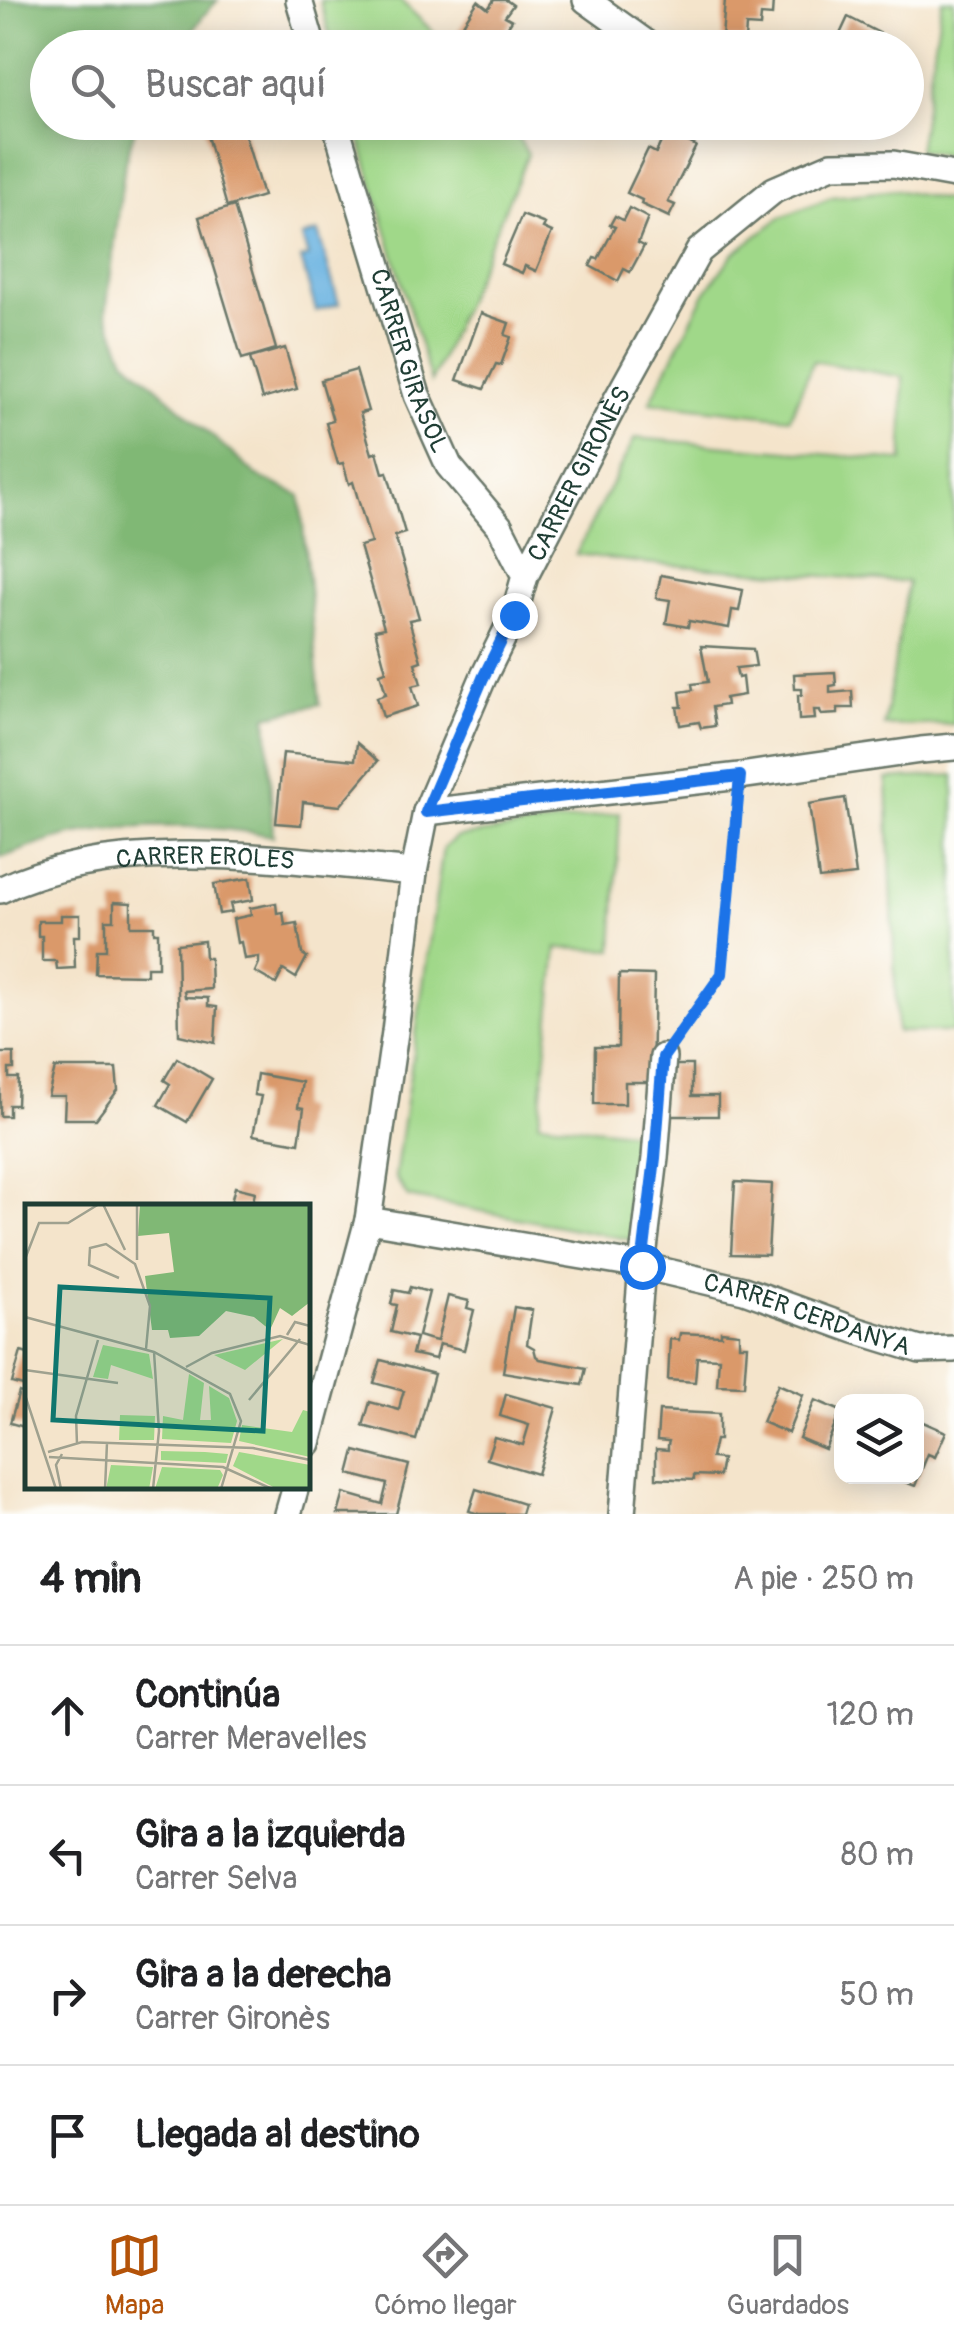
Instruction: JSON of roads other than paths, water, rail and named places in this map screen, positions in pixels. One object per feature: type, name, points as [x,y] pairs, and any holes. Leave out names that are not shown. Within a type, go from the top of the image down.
[{"type":"street","points":[[299,0],[308,30]]},
{"type":"street","points":[[586,0],[627,30]]},
{"type":"street","name":"CARRER GIRASOL","points":[[340,140],[416,395],[448,466],[500,527],[526,576]]},
{"type":"street","name":"CARRER GIRONÈS","points":[[310,1436],[368,1220],[414,872],[426,812],[514,615],[526,576],[699,251],[774,190],[832,165],[893,164],[954,175]]},
{"type":"street","points":[[426,812],[954,747]]},
{"type":"street","name":"CARRER EROLES","points":[[0,890],[21,880],[98,860],[189,855],[414,872]]},
{"type":"street","points":[[622,1514],[663,1057]]},
{"type":"street","name":"CARRER CERDANYA","points":[[368,1220],[642,1266],[744,1290],[920,1350],[954,1349]]},
{"type":"street","points":[[288,1514],[295,1489]]},
{"type":"water","points":[[318,232],[339,304],[316,311],[301,259],[308,256],[302,237]]}]
